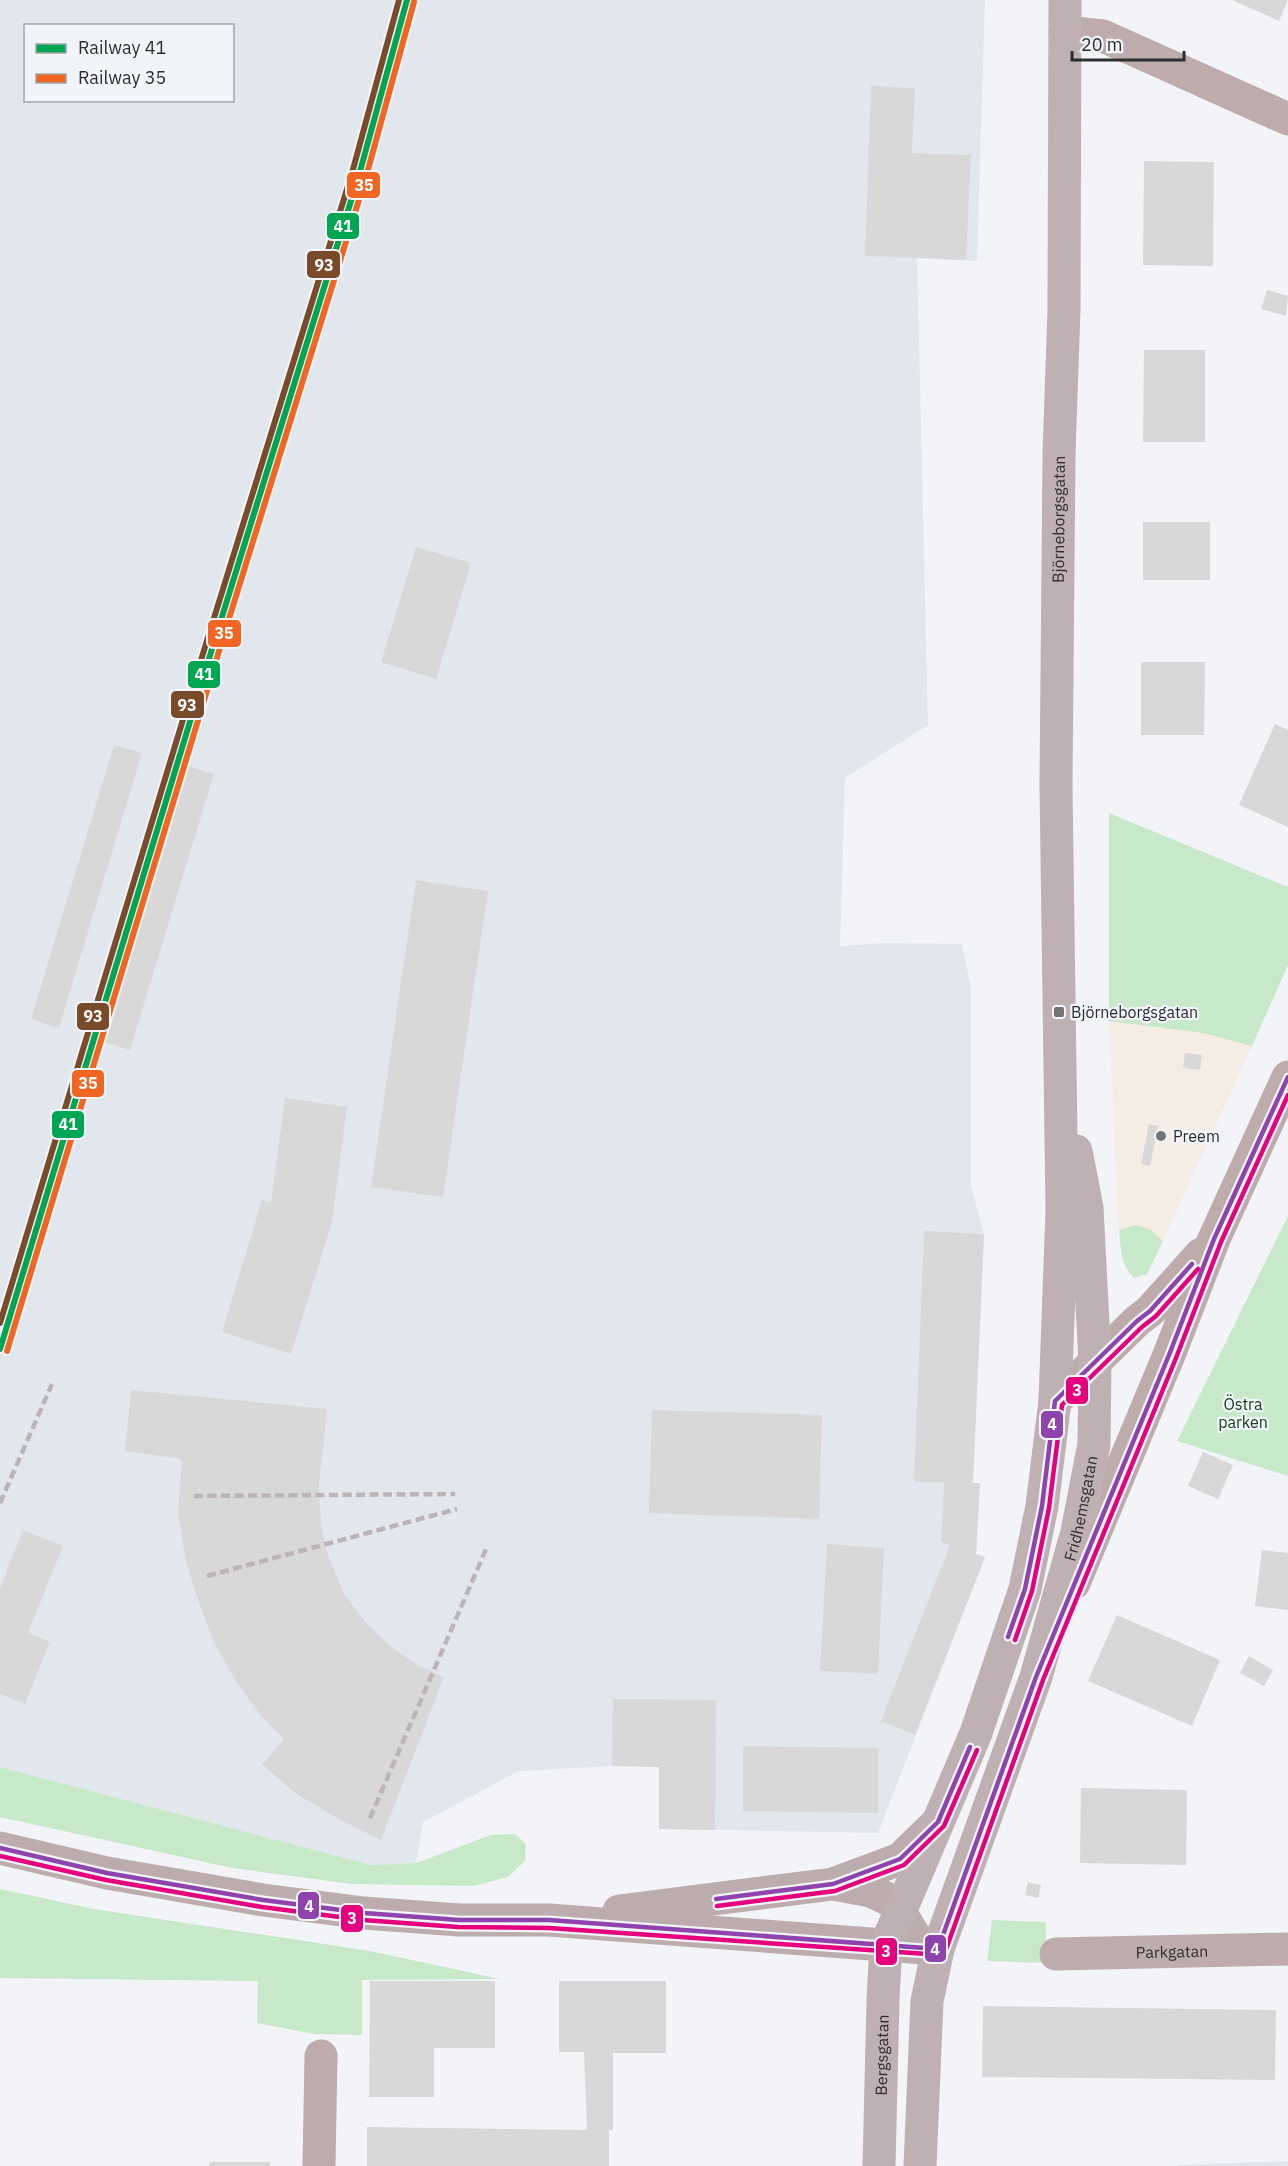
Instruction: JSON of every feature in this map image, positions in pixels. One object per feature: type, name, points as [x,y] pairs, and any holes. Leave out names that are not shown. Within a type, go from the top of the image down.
[{"type":"highway","name":"Björneborgsgatan","points":[[1055,1401],[1062,1210],[1056,785],[1059,454],[1064,310],[1065,16]]},
{"type":"highway","name":"Björneborgsgatan","points":[[1061,1076],[1088,1208],[1095,1363],[1094,1444]]},
{"type":"highway","points":[[886,1945],[976,1733],[1025,1589],[1042,1506],[1055,1401]]},
{"type":"highway","name":"Fridhemsgatan","points":[[928,1949],[1036,1677],[1077,1532],[1094,1444]]},
{"type":"highway","name":"Bergsgatan","points":[[879,2166],[886,1945]]},
{"type":"highway","points":[[920,2166],[928,1949]]},
{"type":"main road","points":[[549,1920],[833,1884],[900,1859],[938,1822]]},
{"type":"main road","points":[[0,1848],[107,1873],[263,1900],[364,1913],[459,1920],[549,1920],[928,1949]]},
{"type":"main road","points":[[833,1884],[871,1891],[894,1902],[917,1940],[928,1949]]},
{"type":"street","points":[[1065,16],[1103,36],[1288,119]]},
{"type":"street","name":"Fridhemsgatan","points":[[1036,1677],[1165,1366],[1214,1239],[1288,1077]]},
{"type":"street","name":"Fridhemsgatan","points":[[1055,1401],[1150,1311],[1214,1239]]},
{"type":"street","name":"Parkgatan","points":[[1056,1954],[1288,1949]]},
{"type":"street","points":[[320,2166],[321,2056]]},
{"type":"shaded area","points":[[0,0],[985,0],[977,261],[917,258],[928,725],[845,778],[840,946],[885,943],[962,944],[971,988],[971,1186],[984,1234],[973,1483],[980,1483],[976,1554],[985,1557],[878,1833],[669,1829],[669,1767],[612,1766],[519,1771],[423,1822],[416,1863],[372,1865],[0,1767]]},
{"type":"shaded area","points":[[1109,1021],[1203,1033],[1252,1046],[1163,1241],[1151,1230],[1136,1225],[1119,1230]]},
{"type":"shaded area","points":[[1288,2161],[1288,2166],[1178,2166],[1178,2165]]},
{"type":"green space","points":[[1109,813],[1288,887],[1288,965],[1252,1046],[1203,1033],[1109,1021]]},
{"type":"green space","name":"Östra parken","points":[[1288,1216],[1288,1476],[1177,1441]]},
{"type":"green space","points":[[1136,1225],[1151,1230],[1163,1241],[1147,1274],[1134,1278],[1124,1262],[1119,1230]]},
{"type":"green space","points":[[0,1767],[372,1865],[416,1863],[491,1835],[515,1834],[526,1844],[525,1861],[508,1877],[474,1886],[352,1884],[232,1868],[0,1817]]},
{"type":"green space","points":[[0,1889],[94,1909],[370,1951],[500,1979],[362,1980],[362,2035],[314,2034],[257,2023],[258,1981],[0,1978]]},
{"type":"green space","points":[[992,1920],[1046,1922],[1046,1963],[987,1961]]},
{"type":"building","points":[[1232,0],[1288,0],[1279,21]]},
{"type":"building","points":[[871,86],[915,88],[912,153],[971,155],[966,260],[865,256]]},
{"type":"building","points":[[1144,161],[1214,162],[1213,266],[1143,265]]},
{"type":"building","points":[[1267,290],[1288,296],[1286,316],[1261,309]]},
{"type":"building","points":[[1144,350],[1205,350],[1205,442],[1143,442]]},
{"type":"building","points":[[1143,522],[1210,522],[1210,580],[1143,580]]},
{"type":"building","points":[[416,547],[471,563],[436,679],[381,662]]},
{"type":"building","points":[[1141,662],[1205,662],[1204,735],[1141,735]]},
{"type":"building","points":[[1275,724],[1288,730],[1288,827],[1239,805]]},
{"type":"building","points":[[114,745],[142,753],[59,1028],[31,1019]]},
{"type":"building","points":[[188,766],[214,774],[130,1050],[104,1042]]},
{"type":"building","points":[[416,880],[488,891],[443,1197],[371,1187]]},
{"type":"building","points":[[1185,1053],[1202,1055],[1200,1070],[1183,1068]]},
{"type":"building","points":[[285,1098],[347,1107],[332,1222],[291,1354],[222,1332],[262,1200],[271,1203]]},
{"type":"building","points":[[1149,1124],[1158,1126],[1150,1166],[1141,1164]]},
{"type":"building","points":[[924,1231],[984,1234],[973,1483],[980,1483],[976,1554],[985,1557],[915,1735],[881,1721],[950,1545],[941,1542],[944,1482],[914,1482]]},
{"type":"building","points":[[131,1390],[327,1409],[319,1485],[321,1524],[328,1555],[344,1594],[366,1623],[390,1646],[416,1664],[444,1677],[381,1840],[298,1795],[262,1765],[284,1739],[258,1712],[234,1678],[214,1643],[198,1600],[186,1561],[178,1514],[182,1459],[125,1451]]},
{"type":"building","points":[[652,1410],[822,1415],[819,1519],[649,1513]]},
{"type":"building","points":[[1203,1452],[1233,1465],[1218,1499],[1188,1486]]},
{"type":"building","points":[[23,1530],[63,1546],[28,1633],[50,1642],[25,1704],[0,1694],[0,1588]]},
{"type":"building","points":[[827,1544],[884,1548],[878,1674],[820,1671]]},
{"type":"building","points":[[1262,1550],[1288,1553],[1288,1610],[1255,1606]]},
{"type":"building","points":[[1117,1615],[1220,1660],[1192,1726],[1088,1681]]},
{"type":"building","points":[[1249,1656],[1273,1670],[1264,1686],[1240,1673]]},
{"type":"building","points":[[613,1699],[716,1700],[715,1830],[659,1829],[659,1767],[612,1766]]},
{"type":"building","points":[[743,1746],[878,1748],[878,1813],[743,1811]]},
{"type":"building","points":[[1081,1788],[1187,1790],[1186,1865],[1080,1863]]},
{"type":"building","points":[[1028,1882],[1041,1885],[1038,1898],[1025,1895]]},
{"type":"building","points":[[370,1981],[495,1981],[495,2048],[434,2048],[434,2097],[369,2097]]},
{"type":"building","points":[[559,1981],[666,1981],[666,2053],[613,2053],[613,2130],[609,2130],[609,2166],[367,2166],[367,2127],[587,2130],[584,2052],[559,2052]]},
{"type":"building","points":[[983,2006],[1276,2010],[1275,2080],[982,2077]]},
{"type":"building","points":[[210,2162],[270,2162],[270,2166],[209,2166]]},
{"type":"railway","points":[[0,1503],[52,1384]]},
{"type":"railway","points":[[194,1496],[455,1494]]},
{"type":"railway","points":[[207,1576],[457,1509]]},
{"type":"railway","points":[[370,1818],[487,1547]]},
{"type":"rail line","name":"41","points":[[0,1349],[212,649],[359,175],[407,0]]},
{"type":"rail line","name":"35","points":[[7,1351],[219,651],[366,177],[414,2]]},
{"type":"transit line","name":"93","points":[[0,1323],[205,647],[352,173],[399,0]]},
{"type":"transit line","name":"4","points":[[0,1848],[107,1873],[263,1900],[364,1913],[459,1920],[549,1920],[938,1949],[1036,1677],[1169,1355],[1214,1239],[1288,1077]]},
{"type":"transit line","name":"3","points":[[0,1856],[106,1880],[262,1907],[363,1920],[458,1927],[549,1928],[942,1955],[1043,1680],[1176,1358],[1221,1242],[1288,1095]]},
{"type":"transit line","name":"4","points":[[1008,1637],[1025,1589],[1042,1506],[1055,1401],[1150,1311],[1192,1264]]},
{"type":"transit line","name":"3","points":[[1015,1640],[1032,1591],[1049,1508],[1062,1405],[1156,1316],[1198,1269]]},
{"type":"transit line","name":"4","points":[[716,1899],[833,1884],[900,1859],[938,1822],[970,1747]]},
{"type":"transit line","name":"3","points":[[717,1906],[835,1891],[904,1865],[944,1826],[977,1750]]},
{"type":"place","name":"Björneborgsgatan","points":[[1059,1012]]},
{"type":"place","name":"Preem","points":[[1161,1136]]}]
